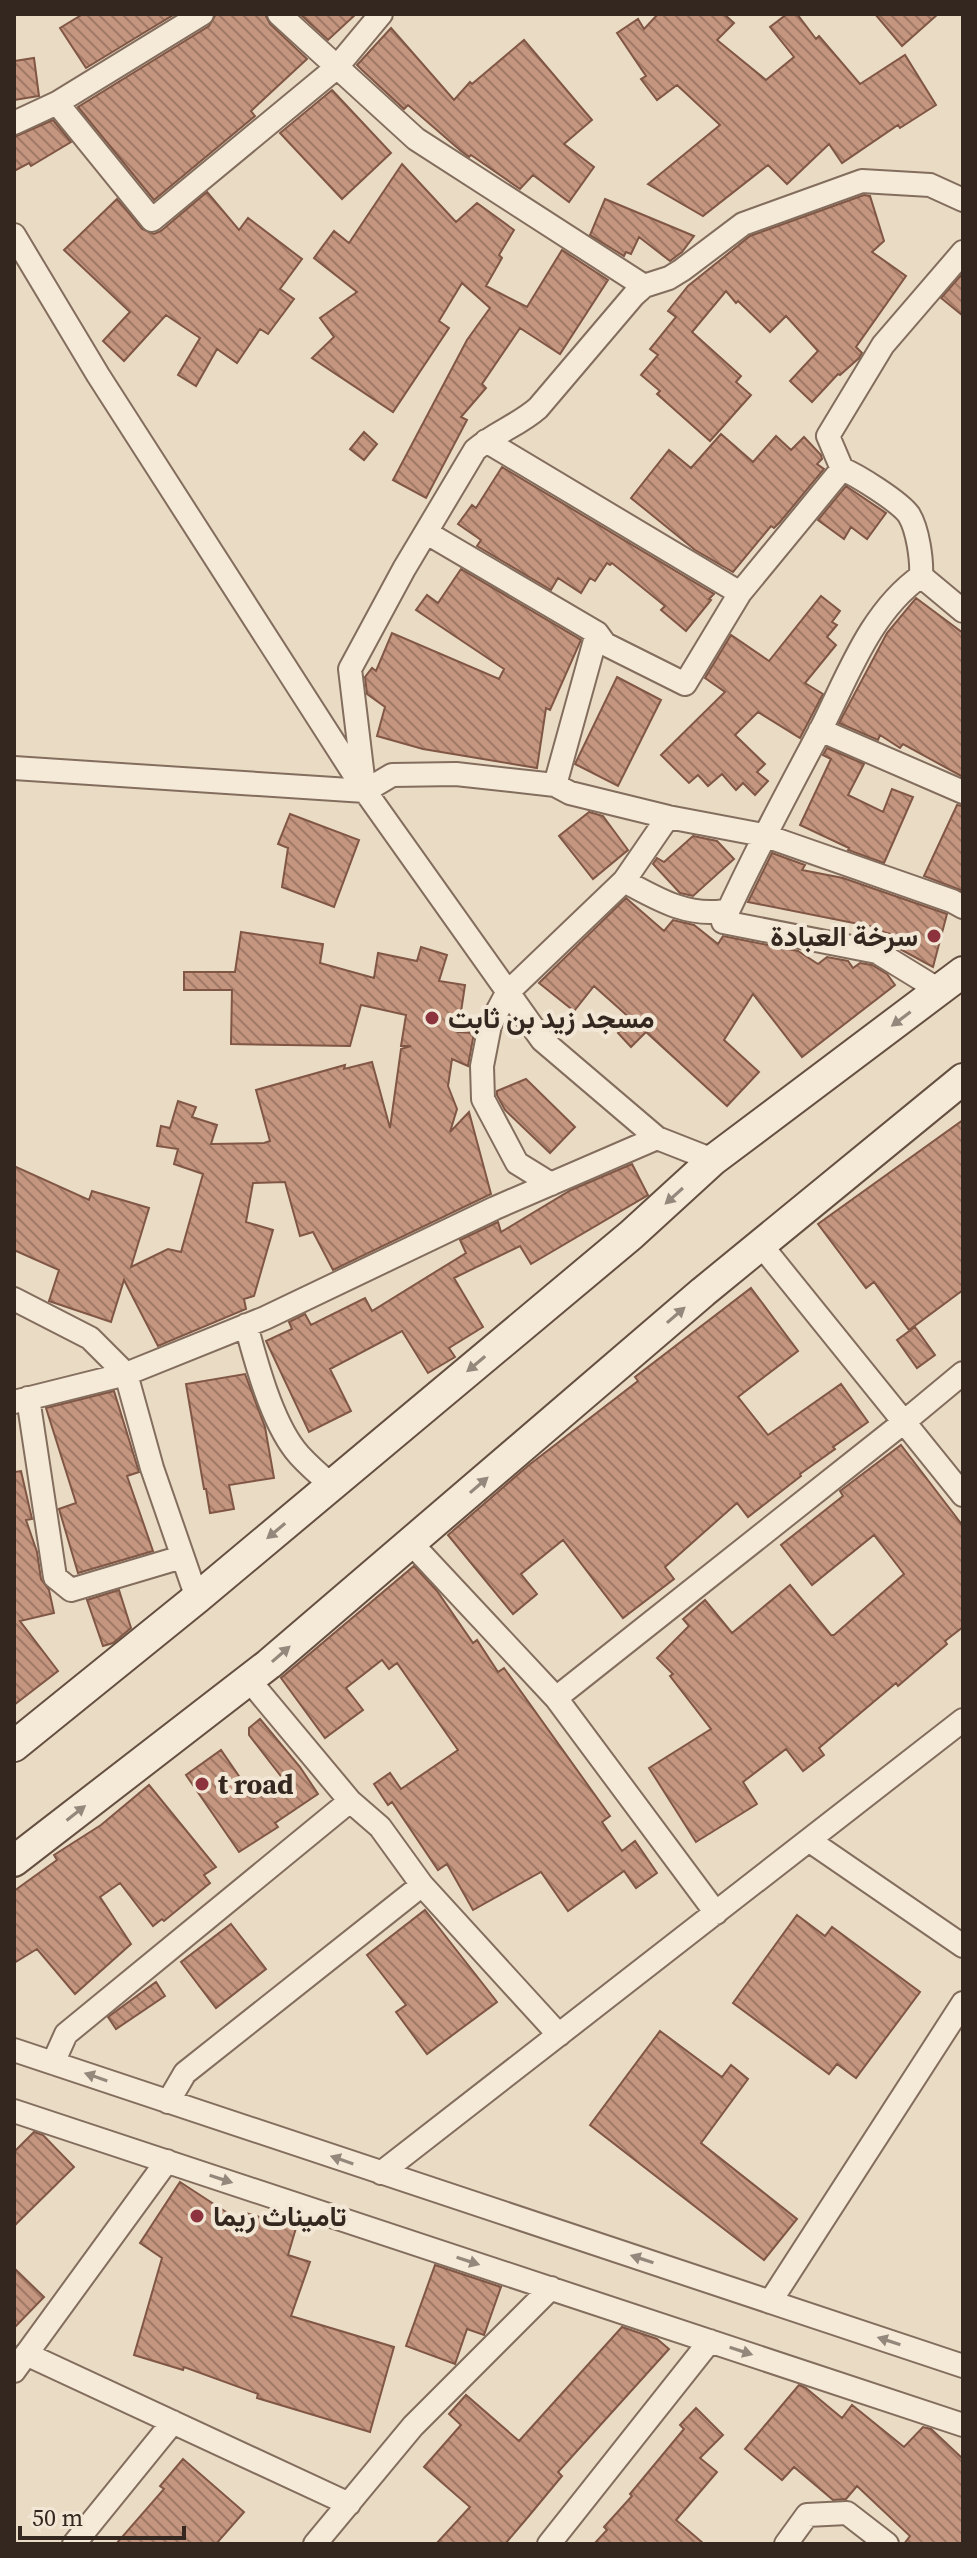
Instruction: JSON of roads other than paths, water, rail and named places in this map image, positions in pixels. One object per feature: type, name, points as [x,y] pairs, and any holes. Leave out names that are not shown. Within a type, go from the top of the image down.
[{"type":"street","points":[[14,123],[57,103],[202,14]]},
{"type":"street","points":[[279,14],[416,139],[644,286]]},
{"type":"street","points":[[57,103],[152,220],[336,68],[381,14]]},
{"type":"street","points":[[365,791],[350,669],[475,450],[528,418],[644,286],[682,270],[743,224],[862,181],[930,185],[963,200]]},
{"type":"street","points":[[14,235],[98,375],[365,791],[542,1040],[657,1138],[713,1160]]},
{"type":"street","points":[[921,576],[922,558],[909,515],[858,476],[842,469],[828,436],[883,345],[963,252]]},
{"type":"street","points":[[486,441],[740,593]]},
{"type":"street","points":[[427,533],[597,633],[605,644],[685,684],[740,593],[842,469]]},
{"type":"street","points":[[921,576],[963,611]]},
{"type":"street","points":[[723,922],[763,835],[871,631],[903,589],[921,576]]},
{"type":"street","points":[[555,785],[597,633]]},
{"type":"street","points":[[820,730],[963,792]]},
{"type":"street","points":[[14,768],[365,791],[392,775],[456,774],[555,785],[570,793],[668,817],[763,835],[963,907]]},
{"type":"street","points":[[551,1184],[517,1163],[483,1099],[482,1066],[490,1025],[507,993],[624,881],[668,817]]},
{"type":"street","points":[[624,881],[674,907],[709,913],[724,911],[723,922]]},
{"type":"street","points":[[723,922],[877,952],[951,981]]},
{"type":"street","points":[[14,1746],[197,1598],[631,1235],[713,1160],[951,981]]},
{"type":"street","points":[[14,1861],[249,1680],[761,1245],[963,1079]]},
{"type":"street","points":[[182,1557],[71,1590],[55,1577],[21,1400],[126,1374],[246,1325],[657,1138]]},
{"type":"street","points":[[761,1245],[963,1495]]},
{"type":"street","points":[[14,1299],[90,1338],[126,1374],[152,1468],[197,1598]]},
{"type":"street","points":[[246,1325],[273,1408],[294,1449],[331,1485]]},
{"type":"street","points":[[556,1698],[963,1373]]},
{"type":"street","points":[[411,1543],[556,1698],[716,1913]]},
{"type":"street","points":[[249,1680],[350,1801],[380,1827],[422,1885],[559,2035]]},
{"type":"street","points":[[381,2173],[963,1720]]},
{"type":"street","points":[[53,2063],[66,2034],[350,1801]]},
{"type":"street","points":[[810,1841],[963,1946]]},
{"type":"street","points":[[168,2102],[185,2073],[422,1885]]},
{"type":"street","points":[[770,2302],[963,2003]]},
{"type":"street","points":[[14,2050],[963,2366]]},
{"type":"street","points":[[14,2111],[963,2425]]},
{"type":"street","points":[[167,2161],[20,2362],[173,2422],[349,2504]]},
{"type":"street","points":[[315,2544],[413,2426],[551,2288]]},
{"type":"street","points":[[549,2544],[710,2341]]},
{"type":"street","points":[[74,2544],[173,2422]]},
{"type":"street","points":[[786,2544],[807,2515],[847,2513],[887,2544]]},
{"type":"place","name":"سرخة العبادة","points":[[934,936]]},
{"type":"place","name":"مسجد زيد بن ثابت","points":[[432,1018]]},
{"type":"place","name":"t road","points":[[202,1784]]},
{"type":"place","name":"تاميناث ريما","points":[[197,2216]]}]
